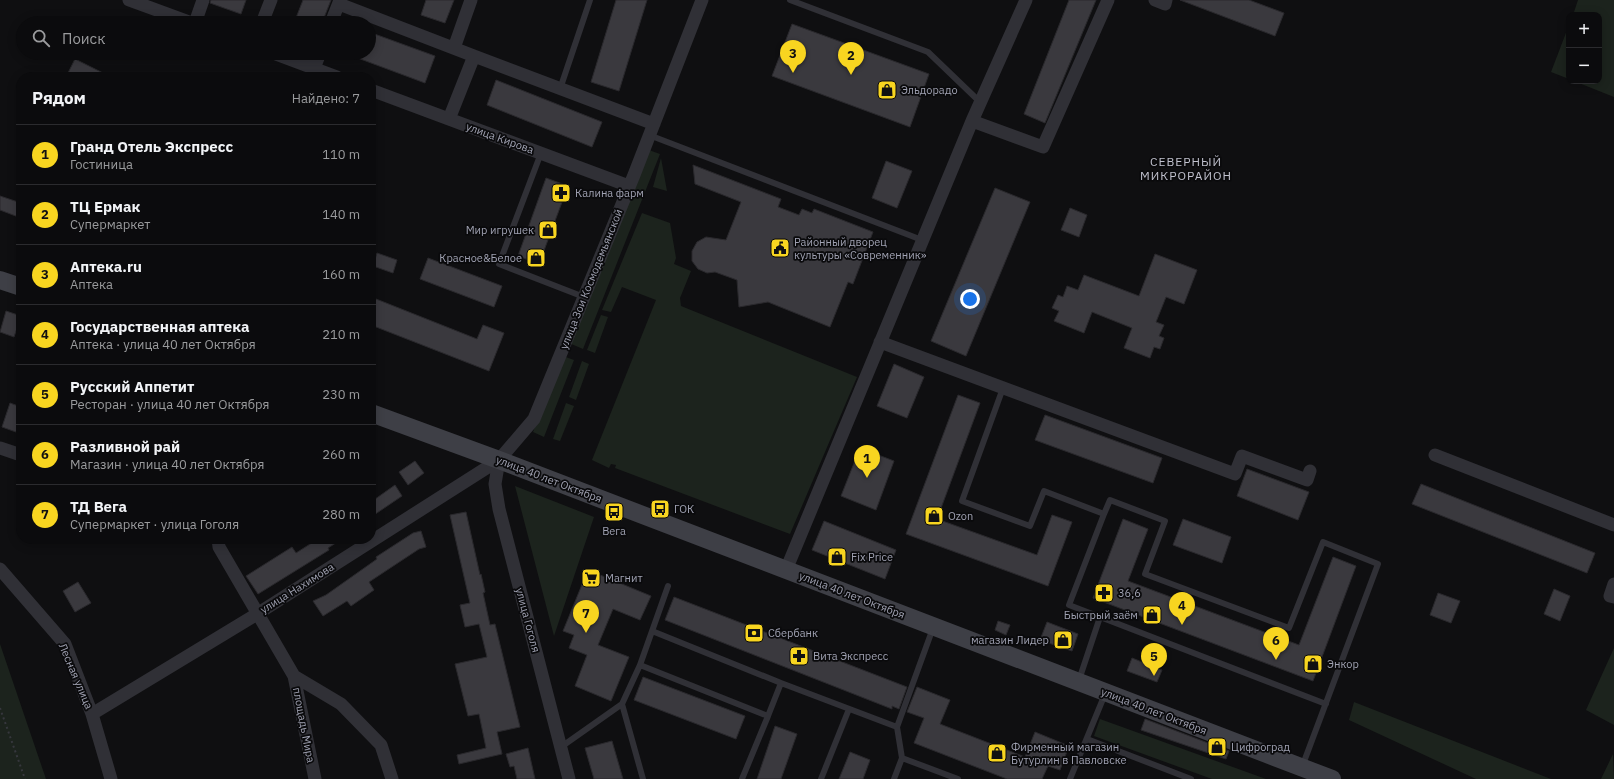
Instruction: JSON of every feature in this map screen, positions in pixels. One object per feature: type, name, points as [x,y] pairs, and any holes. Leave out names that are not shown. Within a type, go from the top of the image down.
[{"type":"street","points":[[129,0],[150,4],[177,16]]},
{"type":"street","points":[[197,16],[203,0]]},
{"type":"street","points":[[264,16],[270,0]]},
{"type":"street","points":[[454,48],[471,0]]},
{"type":"street","name":"улица Зои Космодемьянской","points":[[499,460],[534,419],[652,129],[702,0]]},
{"type":"street","points":[[786,570],[972,120],[1026,0]]},
{"type":"street","points":[[972,120],[1043,147],[1108,0]]},
{"type":"street","points":[[1155,0],[1165,4],[1166,0]]},
{"type":"street","points":[[335,16],[340,2],[375,16]]},
{"type":"street","points":[[376,17],[560,89],[652,129]]},
{"type":"street","points":[[450,119],[474,56]]},
{"type":"street","points":[[292,60],[324,72]]},
{"type":"street","points":[[314,68],[317,60]]},
{"type":"street","name":"улица Кирова","points":[[376,92],[629,186]]},
{"type":"street","points":[[0,280],[16,285]]},
{"type":"street","points":[[880,342],[1235,474],[1242,456],[1307,480],[1310,471]]},
{"type":"street","name":"улица 40 лет Октября","points":[[376,415],[499,460],[1332,779]]},
{"type":"street","points":[[0,448],[16,453]]},
{"type":"street","points":[[1435,455],[1614,525]]},
{"type":"street","name":"улица Нахимова","points":[[376,538],[499,460]]},
{"type":"street","name":"улица Гоголя","points":[[499,460],[495,484],[499,509],[562,747],[569,779]]},
{"type":"street","points":[[219,544],[257,614],[294,676]]},
{"type":"street","name":"улица Нахимова","points":[[92,714],[257,614],[367,544]]},
{"type":"street","name":"Лесная улица","points":[[0,569],[65,644],[92,714],[111,779]]},
{"type":"street","points":[[1614,584],[1610,596],[1614,597]]},
{"type":"street","name":"площадь Мира","points":[[294,676],[314,779]]},
{"type":"street","name":"площадь Мира","points":[[294,676],[341,704],[381,745],[392,779]]},
{"type":"lane","points":[[560,89],[590,0]]},
{"type":"lane","points":[[790,0],[928,52],[980,102]]},
{"type":"lane","points":[[652,129],[922,240]]},
{"type":"lane","points":[[541,153],[499,264],[584,297]]},
{"type":"lane","points":[[1003,388],[962,501],[1030,526],[1044,490],[1104,514]]},
{"type":"lane","points":[[1302,768],[1326,704],[1378,564],[1323,542],[1289,628],[1145,574],[1165,522],[1110,500],[1068,605],[1326,704]]},
{"type":"lane","points":[[562,747],[622,704],[640,665],[668,586]]},
{"type":"lane","points":[[1079,682],[1100,617]]},
{"type":"lane","points":[[894,779],[902,758],[897,727],[933,626]]},
{"type":"lane","points":[[652,631],[781,683],[897,727]]},
{"type":"lane","points":[[640,665],[768,716]]},
{"type":"lane","points":[[742,779],[781,683]]},
{"type":"lane","points":[[1070,779],[1087,740],[1105,692]]},
{"type":"lane","points":[[622,704],[642,779]]},
{"type":"lane","points":[[820,779],[849,709]]},
{"type":"lane","points":[[1087,740],[1191,779]]},
{"type":"lane","points":[[902,758],[958,779]]},
{"type":"path","points":[[0,708],[25,779]]},
{"type":"shaded area","points":[[1578,0],[1614,0],[1614,97],[1582,84],[1602,84],[1602,12],[1574,12]]},
{"type":"shaded area","points":[[1566,33],[1566,78],[1551,72]]},
{"type":"shaded area","points":[[646,149],[660,154],[583,349],[569,343]]},
{"type":"shaded area","points":[[661,158],[667,191],[653,187]]},
{"type":"shaded area","points":[[642,213],[670,223],[676,258],[674,264],[691,271],[680,298],[681,306],[857,377],[790,534],[615,468],[616,465],[611,464],[609,468],[592,460],[656,300],[622,287],[611,312],[602,310]]},
{"type":"shaded area","points":[[601,315],[608,317],[595,353],[587,350]]},
{"type":"shaded area","points":[[563,356],[574,360],[544,437],[533,432]]},
{"type":"shaded area","points":[[582,361],[589,364],[576,400],[569,397]]},
{"type":"shaded area","points":[[566,403],[574,406],[560,441],[553,439]]},
{"type":"shaded area","points":[[515,486],[594,517],[554,636]]},
{"type":"shaded area","points":[[0,644],[46,779],[0,779]]},
{"type":"shaded area","points":[[1614,648],[1614,725],[1586,710]]},
{"type":"shaded area","points":[[1354,702],[1551,779],[1476,779],[1349,720]]},
{"type":"shaded area","points":[[1100,719],[1266,779],[1212,779],[1094,736]]},
{"type":"shaded area","points":[[1613,754],[1614,779],[1601,779]]},
{"type":"building","points":[[211,0],[246,0],[241,14],[210,3]]},
{"type":"building","points":[[303,0],[331,0],[325,16],[297,16]]},
{"type":"building","points":[[426,0],[454,0],[445,23],[421,15]]},
{"type":"building","points":[[616,0],[647,0],[619,91],[591,82]]},
{"type":"building","points":[[1069,0],[1096,0],[1045,123],[1024,114]]},
{"type":"building","points":[[1180,0],[1249,0],[1284,13],[1275,36]]},
{"type":"building","points":[[792,24],[929,74],[910,127],[772,76]]},
{"type":"building","points":[[376,35],[435,56],[425,83],[363,60],[376,60]]},
{"type":"building","points":[[74,60],[77,60],[101,72],[68,72]]},
{"type":"building","points":[[496,80],[602,122],[592,147],[487,105]]},
{"type":"building","points":[[886,161],[912,171],[897,208],[872,198]]},
{"type":"building","name":"Районный дворец культуры «Современник»","points":[[693,165],[781,199],[778,207],[799,215],[802,209],[812,213],[814,209],[873,232],[853,284],[848,282],[830,327],[768,302],[739,307],[737,280],[715,272],[707,273],[698,269],[692,261],[692,251],[697,242],[706,237],[726,240],[741,202],[695,184]]},
{"type":"building","points":[[546,178],[568,186],[539,264],[518,256]]},
{"type":"building","points":[[995,188],[1030,202],[966,356],[931,341]]},
{"type":"building","points":[[0,196],[16,201],[16,216],[0,210]]},
{"type":"building","points":[[1070,208],[1087,215],[1079,237],[1061,230]]},
{"type":"building","points":[[377,253],[397,260],[393,273],[376,267]]},
{"type":"building","points":[[1155,254],[1197,270],[1184,304],[1166,297],[1156,322],[1164,325],[1159,336],[1164,338],[1160,349],[1154,347],[1150,358],[1124,348],[1132,328],[1092,312],[1084,333],[1054,321],[1059,311],[1052,308],[1058,295],[1063,297],[1067,286],[1078,290],[1084,275],[1139,296]]},
{"type":"building","points":[[428,258],[502,286],[494,307],[420,279]]},
{"type":"building","points":[[376,299],[477,339],[483,325],[504,333],[489,371],[376,327]]},
{"type":"building","points":[[6,311],[16,314],[16,331],[14,337],[0,332]]},
{"type":"building","points":[[894,364],[924,377],[907,418],[877,406]]},
{"type":"building","points":[[958,395],[980,403],[937,519],[1037,555],[1052,515],[1072,522],[1048,586],[906,534]]},
{"type":"building","points":[[10,403],[16,405],[16,432],[2,427]]},
{"type":"building","points":[[1045,415],[1162,458],[1153,483],[1035,440]]},
{"type":"building","points":[[860,448],[894,461],[876,510],[841,496]]},
{"type":"building","points":[[415,461],[424,473],[408,485],[399,472]]},
{"type":"building","points":[[1247,469],[1309,492],[1298,520],[1237,496]]},
{"type":"building","points":[[1421,484],[1595,553],[1587,573],[1412,504]]},
{"type":"building","points":[[395,485],[402,496],[376,514],[376,498]]},
{"type":"building","points":[[466,512],[485,592],[483,593],[490,625],[495,624],[520,727],[497,732],[502,754],[459,764],[457,755],[486,748],[479,714],[468,716],[455,664],[487,657],[479,624],[465,627],[460,605],[470,603],[450,515]]},
{"type":"building","points":[[1123,519],[1148,529],[1128,581],[1299,645],[1333,557],[1356,566],[1313,681],[1093,598]]},
{"type":"building","points":[[1183,519],[1231,537],[1222,563],[1173,545]]},
{"type":"building","points":[[824,521],[896,550],[885,579],[812,550]]},
{"type":"building","points":[[421,531],[426,547],[419,549],[369,582],[374,590],[351,606],[347,601],[323,616],[313,601],[326,595],[377,559],[376,557],[413,533]]},
{"type":"building","points":[[310,544],[334,544],[328,548],[329,550],[258,594],[246,576],[292,547],[296,553]]},
{"type":"building","points":[[588,570],[651,596],[640,620],[613,609],[598,645],[629,657],[611,701],[575,686],[587,655],[569,648],[574,635],[563,631]]},
{"type":"building","points":[[78,582],[91,603],[75,612],[63,591]]},
{"type":"building","points":[[1554,589],[1570,596],[1560,621],[1544,614]]},
{"type":"building","points":[[1438,593],[1460,601],[1451,623],[1430,615]]},
{"type":"building","points":[[674,597],[907,687],[899,709],[892,706],[892,709],[665,620]]},
{"type":"building","points":[[998,621],[1010,625],[1006,635],[995,630]]},
{"type":"building","points":[[1047,622],[1078,634],[1072,651],[1040,640]]},
{"type":"building","points":[[1132,658],[1162,670],[1157,682],[1127,671]]},
{"type":"building","points":[[643,677],[745,716],[736,739],[634,700]]},
{"type":"building","points":[[917,687],[950,700],[940,724],[1025,757],[1035,732],[1069,746],[1060,770],[1048,766],[1042,779],[1007,779],[914,743],[924,718],[907,712]]},
{"type":"building","points":[[1145,719],[1229,751],[1226,759],[1141,730]]},
{"type":"building","points":[[775,726],[797,734],[781,779],[757,779]]},
{"type":"building","points":[[612,741],[623,779],[594,779],[585,748]]},
{"type":"building","points":[[528,748],[535,779],[517,779],[514,766],[510,767],[506,754]]},
{"type":"building","points":[[850,752],[870,760],[863,779],[839,779]]},
{"type":"place","name":"Аптека.ru","points":[[793,73]]},
{"type":"place","name":"ТЦ Ермак","points":[[851,75]]},
{"type":"place","name":"Эльдорадо","points":[[887,90]]},
{"type":"place","name":"Калина фарм","points":[[561,193]]},
{"type":"place","name":"Мир игрушек","points":[[548,230]]},
{"type":"place","name":"Районный дворец культуры «Современник»","points":[[780,248]]},
{"type":"place","name":"Красное&Белое","points":[[536,258]]},
{"type":"place","name":"Гранд Отель Экспресс","points":[[867,478]]},
{"type":"place","name":"ГОК","points":[[660,509]]},
{"type":"place","name":"Вега","points":[[614,512]]},
{"type":"place","name":"Ozon","points":[[934,516]]},
{"type":"place","name":"Fix Price","points":[[837,557]]},
{"type":"place","name":"Магнит","points":[[591,578]]},
{"type":"place","name":"36,6","points":[[1104,593]]},
{"type":"place","name":"Быстрый заём","points":[[1152,615]]},
{"type":"place","name":"Государственная аптека","points":[[1182,625]]},
{"type":"place","name":"ТД Вега","points":[[586,633]]},
{"type":"place","name":"Сбербанк","points":[[754,633]]},
{"type":"place","name":"магазин Лидер","points":[[1063,640]]},
{"type":"place","name":"Вита Экспресс","points":[[799,656]]},
{"type":"place","name":"Разливной рай","points":[[1276,660]]},
{"type":"place","name":"Энкор","points":[[1313,664]]},
{"type":"place","name":"Русский Аппетит","points":[[1154,676]]},
{"type":"place","name":"Цифроград","points":[[1217,747]]},
{"type":"place","name":"Фирменный магазин Бутурлин в Павловске","points":[[997,753]]},
{"type":"district","name":"СЕВЕРНЫЙ МИКРОРАЙОН","points":[[1186,168]]}]
